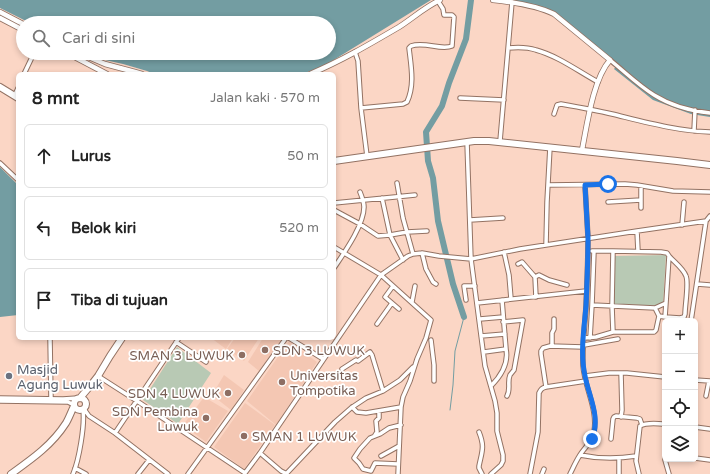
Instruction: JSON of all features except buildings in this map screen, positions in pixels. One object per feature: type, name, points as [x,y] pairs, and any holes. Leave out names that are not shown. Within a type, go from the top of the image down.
[{"type":"highway","points":[[0,87],[16,97]]},
{"type":"highway","points":[[336,161],[481,141],[582,150],[710,165]]},
{"type":"highway","points":[[11,474],[32,460],[48,446],[59,433],[66,422],[80,407],[121,340]]},
{"type":"highway","points":[[80,407],[74,401],[92,385]]},
{"type":"highway","points":[[79,398],[83,399],[80,407]]},
{"type":"street","points":[[314,72],[400,26],[439,0],[444,15],[452,15],[454,17],[452,46],[446,47],[421,44],[411,46],[409,48],[412,78],[407,102],[402,104],[361,108]]},
{"type":"street","points":[[492,0],[512,2],[554,14],[656,96],[681,107],[710,113]]},
{"type":"street","points":[[500,142],[512,2]]},
{"type":"street","points":[[0,12],[3,17],[16,25]]},
{"type":"street","points":[[3,17],[16,22]]},
{"type":"street","points":[[508,48],[527,48],[549,54],[598,82]]},
{"type":"street","points":[[354,52],[358,61],[361,108],[367,156]]},
{"type":"street","points":[[25,72],[31,60]]},
{"type":"street","points":[[81,60],[102,71],[104,64]]},
{"type":"street","points":[[95,60],[134,72]]},
{"type":"street","points":[[582,150],[590,109],[598,82],[602,72],[610,60]]},
{"type":"street","points":[[460,98],[504,100]]},
{"type":"street","points":[[554,114],[557,105],[560,104],[590,109],[645,123],[694,131],[710,132]]},
{"type":"street","points":[[694,131],[695,110]]},
{"type":"street","points":[[467,142],[471,259],[485,366],[497,413],[496,431],[503,455],[501,465],[491,474]]},
{"type":"street","points":[[546,245],[550,147]]},
{"type":"street","points":[[0,163],[16,178]]},
{"type":"street","points":[[397,183],[404,226],[413,254]]},
{"type":"street","points":[[548,185],[565,186],[619,184],[673,191],[710,192]]},
{"type":"street","points":[[570,474],[580,455],[592,439],[595,422],[592,401],[584,376],[583,367],[588,251],[585,185]]},
{"type":"street","points":[[640,186],[641,208]]},
{"type":"street","points":[[336,265],[360,224],[363,213],[363,200],[360,192]]},
{"type":"street","points":[[336,203],[415,195]]},
{"type":"street","points":[[382,198],[390,235],[402,260]]},
{"type":"street","points":[[608,202],[641,200]]},
{"type":"street","points":[[682,225],[684,202]]},
{"type":"street","points":[[336,211],[378,236],[427,231]]},
{"type":"street","points":[[691,318],[706,222],[710,216]]},
{"type":"street","points":[[470,220],[503,218]]},
{"type":"street","points":[[98,376],[245,474],[381,275],[402,260],[413,254],[422,253],[471,259],[588,238],[706,222]]},
{"type":"street","points":[[637,231],[638,251]]},
{"type":"street","points":[[336,248],[381,275],[431,320],[425,340],[414,366],[402,406],[398,474]]},
{"type":"street","points":[[588,251],[638,251],[667,253],[686,276],[687,284],[684,316],[682,318],[659,316]]},
{"type":"street","points":[[590,338],[594,251]]},
{"type":"street","points":[[613,251],[613,332]]},
{"type":"street","points":[[504,252],[509,275],[511,299]]},
{"type":"street","points":[[422,253],[426,269],[436,284]]},
{"type":"street","points":[[665,317],[669,256]]},
{"type":"street","points":[[518,264],[522,262],[535,277],[536,296]]},
{"type":"street","points":[[535,277],[539,276],[567,285]]},
{"type":"street","points":[[697,284],[710,286]]},
{"type":"street","points":[[393,286],[385,297],[399,309]]},
{"type":"street","points":[[412,302],[415,286]]},
{"type":"street","points":[[466,300],[464,286],[475,286]]},
{"type":"street","points":[[477,303],[586,291]]},
{"type":"street","points":[[491,386],[498,378],[506,364],[507,358],[502,300]]},
{"type":"street","points":[[377,324],[392,303]]},
{"type":"street","points":[[592,305],[655,308],[666,303]]},
{"type":"street","points":[[584,338],[599,337],[613,332],[655,332],[658,325],[659,316],[655,308]]},
{"type":"street","points":[[480,319],[503,317]]},
{"type":"street","points":[[552,346],[554,319]]},
{"type":"street","points":[[504,322],[523,320],[514,370],[510,375],[510,391],[507,396]]},
{"type":"street","points":[[482,336],[505,334]]},
{"type":"street","points":[[546,387],[541,351],[543,348],[546,346],[583,346],[618,339]]},
{"type":"street","points":[[50,340],[51,399]]},
{"type":"street","points":[[115,434],[177,340],[206,362]]},
{"type":"street","points":[[188,474],[287,340]]},
{"type":"street","points":[[291,340],[323,359]]},
{"type":"street","points":[[425,340],[433,340],[434,381]]},
{"type":"street","points":[[484,352],[506,349]]},
{"type":"street","points":[[342,369],[356,360],[358,361],[370,352],[383,391]]},
{"type":"street","points":[[260,453],[281,472],[286,474],[335,422],[352,407],[366,398],[383,391],[400,380],[414,366]]},
{"type":"street","points":[[584,376],[609,373],[662,376]]},
{"type":"street","points":[[621,373],[621,417]]},
{"type":"street","points":[[698,380],[709,381],[706,396]]},
{"type":"street","points":[[530,474],[538,432],[540,390],[546,387],[586,381]]},
{"type":"street","points":[[0,398],[79,398]]},
{"type":"street","points":[[0,401],[68,402],[80,407],[89,416],[168,474]]},
{"type":"street","points":[[352,407],[360,413],[402,406]]},
{"type":"street","points":[[73,474],[80,448],[83,420],[80,407]]},
{"type":"street","points":[[374,436],[378,432],[376,421],[379,418],[379,411]]},
{"type":"street","points":[[611,439],[613,419],[616,416],[640,419],[642,425],[640,426],[639,431],[636,456],[636,464],[639,474]]},
{"type":"street","points":[[642,425],[662,424]]},
{"type":"street","points":[[398,464],[374,464],[371,471],[363,469],[354,458],[370,438],[389,428],[401,425]]},
{"type":"street","points":[[698,427],[710,429]]},
{"type":"street","points":[[479,432],[483,444],[479,466],[482,474]]},
{"type":"street","points":[[381,456],[399,446]]},
{"type":"street","points":[[580,455],[594,458],[636,456]]},
{"type":"street","points":[[619,458],[619,474]]},
{"type":"street","points":[[698,458],[710,460]]},
{"type":"street","points":[[138,474],[149,460]]},
{"type":"street","points":[[666,462],[669,474]]},
{"type":"street","points":[[75,468],[86,474]]},
{"type":"street","points":[[542,474],[544,470]]},
{"type":"shaded area","points":[[214,340],[232,340],[226,349]]},
{"type":"shaded area","name":"SMAN 3 LUWUK","points":[[234,340],[258,340],[244,361],[227,349]]},
{"type":"shaded area","name":"SDN 3 LUWUK","points":[[262,340],[282,340],[259,371],[248,362]]},
{"type":"shaded area","name":"Universitas Tompotika","points":[[289,341],[317,362],[276,425],[247,401]]},
{"type":"shaded area","name":"SDN 4 LUWUK","points":[[224,375],[244,390],[231,410],[212,395]]},
{"type":"shaded area","name":"SDN Pembina Luwuk","points":[[204,397],[228,411],[206,442],[183,425]]},
{"type":"shaded area","name":"SMAN 1 LUWUK","points":[[245,403],[275,425],[244,469],[214,447]]},
{"type":"green space","points":[[666,255],[663,306],[614,304],[615,256]]},
{"type":"green space","points":[[177,347],[211,373],[178,424],[143,400]]},
{"type":"water","points":[[0,0],[431,0],[336,59],[336,16],[16,16],[0,8]]},
{"type":"water","points":[[512,0],[710,0],[710,117],[691,114],[653,100],[614,69],[618,64],[556,13]]},
{"type":"water","points":[[105,60],[334,60],[324,66],[308,72],[149,72]]},
{"type":"water","points":[[0,167],[16,183],[16,315],[0,317]]},
{"type":"waterway","points":[[464,317],[453,284],[438,221],[433,178],[428,161],[426,132],[442,106],[466,39],[471,0]]},
{"type":"waterway","points":[[450,410],[455,351],[464,317]]},
{"type":"place","name":"SDN 3 LUWUK","points":[[265,350]]},
{"type":"place","name":"SMAN 3 LUWUK","points":[[242,355]]},
{"type":"place","name":"Masjid Agung Luwuk","points":[[9,376]]},
{"type":"place","name":"Universitas Tompotika","points":[[282,382]]},
{"type":"place","name":"SDN 4 LUWUK","points":[[228,393]]},
{"type":"place","name":"SDN Pembina Luwuk","points":[[206,418]]},
{"type":"place","name":"SMAN 1 LUWUK","points":[[244,436]]},
{"type":"route","points":[[592,439],[595,422],[594,412],[583,367],[588,238],[585,185],[608,184]]}]
